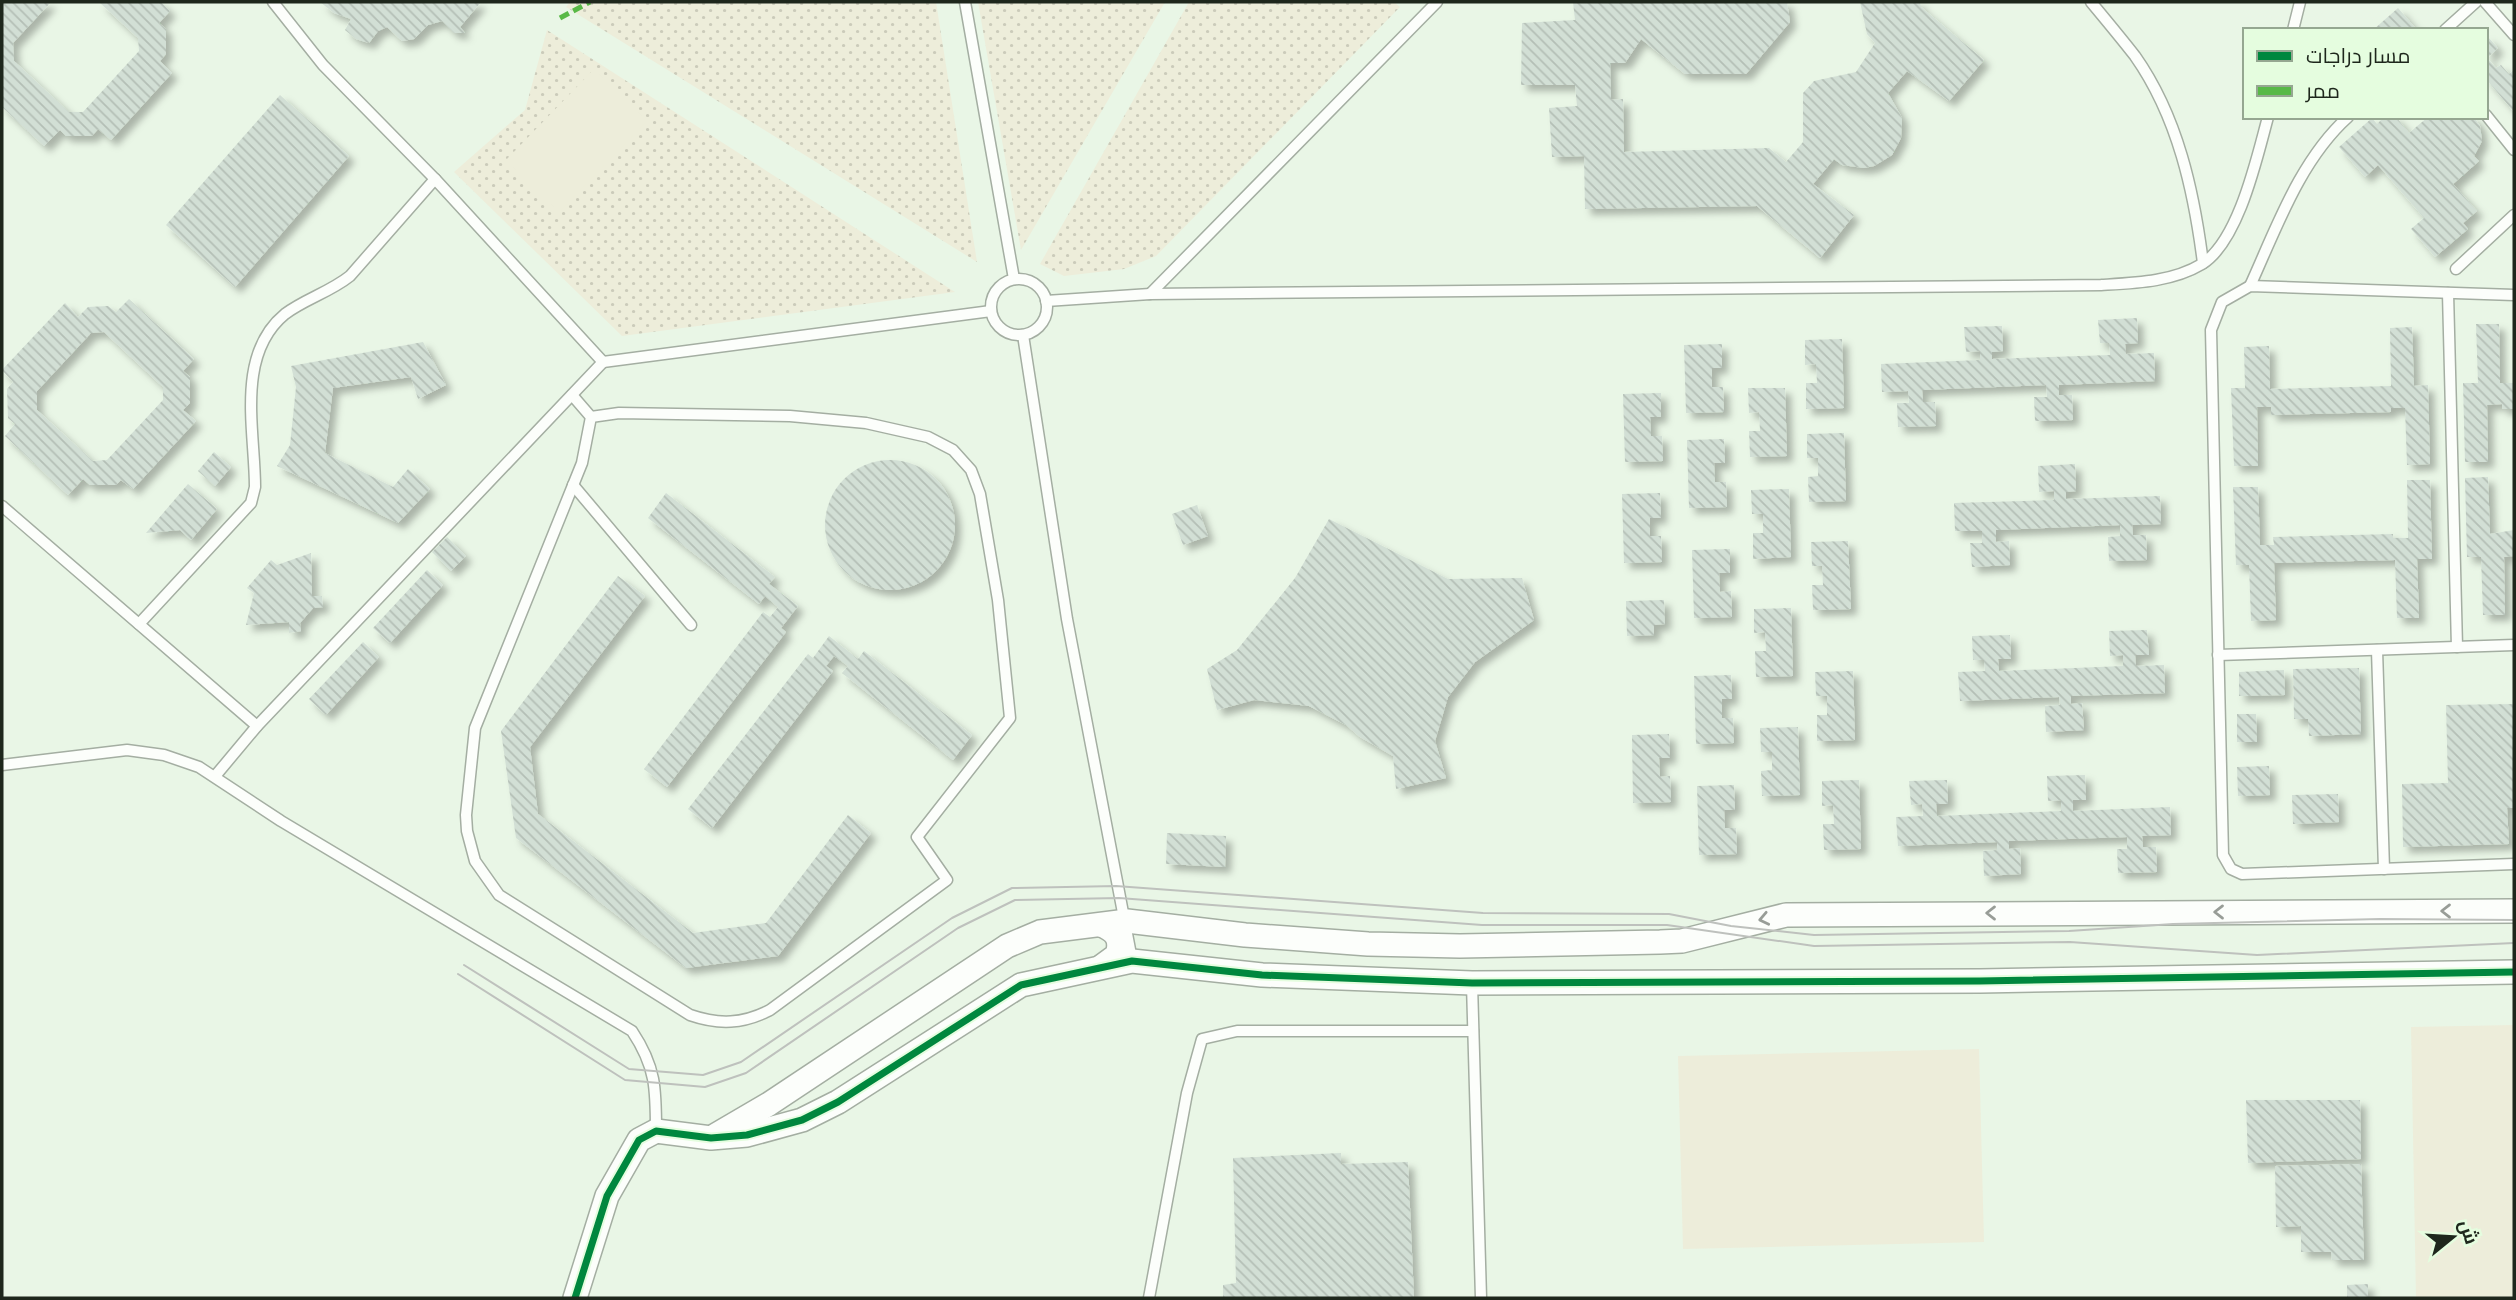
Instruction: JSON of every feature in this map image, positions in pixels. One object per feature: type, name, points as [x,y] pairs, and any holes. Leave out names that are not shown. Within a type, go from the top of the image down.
[{"type":"street","points":[[710,1138],[769,1104],[1007,946],[1040,932],[1127,921],[1245,935],[1368,944],[1460,946],[1682,941],[1786,915],[2514,911]]},
{"type":"street","points":[[1101,925],[1114,930],[1119,940],[1116,955],[1102,966]]},
{"type":"street","points":[[575,1298],[607,1196],[639,1140],[656,1131],[710,1138],[747,1135],[802,1120],[838,1102],[1021,985],[1102,966],[1132,961],[1262,975],[1472,983],[1967,981],[2514,972]]},
{"type":"lane","points":[[273,2],[323,65],[435,179],[603,362]]},
{"type":"lane","points":[[965,2],[1014,279]]},
{"type":"lane","points":[[2091,2],[2136,58],[2175,136],[2189,177],[2203,264]]},
{"type":"lane","points":[[2294,28],[2300,2]]},
{"type":"lane","points":[[2447,28],[2476,2]]},
{"type":"lane","points":[[2485,2],[2514,35]]},
{"type":"lane","points":[[1150,293],[1431,4]]},
{"type":"lane","points":[[2488,118],[2514,150]]},
{"type":"lane","points":[[1046,302],[1150,293],[2101,285],[2153,282],[2203,264],[2228,234],[2243,202],[2267,119]]},
{"type":"lane","points":[[2250,286],[2294,192],[2314,159],[2346,119]]},
{"type":"lane","points":[[139,624],[251,503],[255,487],[251,371],[268,331],[287,312],[336,288],[350,276],[435,179]]},
{"type":"lane","points":[[2456,269],[2514,215]]},
{"type":"lane","points":[[1014,279],[1023,279],[1038,286],[1046,302],[1046,310],[1039,327],[1023,335],[1006,332],[999,327],[991,312],[991,303],[998,287],[1014,279]]},
{"type":"lane","points":[[2514,295],[2250,286],[2222,302],[2211,330],[2223,855],[2227,865],[2242,874],[2514,864]]},
{"type":"lane","points":[[2448,293],[2457,647]]},
{"type":"lane","points":[[216,775],[257,726],[603,362],[991,312]]},
{"type":"lane","points":[[1023,335],[1067,619],[1116,886],[1127,921],[1132,961]]},
{"type":"lane","points":[[572,394],[591,417]]},
{"type":"lane","points":[[619,413],[790,416],[866,423],[941,442],[964,460],[980,494],[998,600],[1010,718],[917,837],[947,880],[770,1010],[747,1020],[719,1023],[690,1015],[499,895],[482,873],[470,847],[466,815],[475,728],[582,463],[591,417],[619,413]]},
{"type":"lane","points":[[573,485],[691,625]]},
{"type":"lane","points":[[2,506],[257,726]]},
{"type":"lane","points":[[2218,655],[2514,645]]},
{"type":"lane","points":[[2377,650],[2384,869]]},
{"type":"lane","points":[[2,765],[127,750],[182,760],[216,775],[281,821],[632,1031],[653,1072],[656,1131]]},
{"type":"lane","points":[[1472,983],[1481,1298]]},
{"type":"lane","points":[[1149,1298],[1187,1093],[1202,1039],[1237,1031],[1473,1031]]},
{"type":"green space","points":[[570,2],[936,2],[977,262],[566,7]]},
{"type":"green space","points":[[978,2],[1165,2],[1021,250]]},
{"type":"green space","points":[[1189,2],[1394,2],[1400,7],[1156,256],[1124,269],[1064,276],[1040,264]]},
{"type":"green space","points":[[547,30],[955,292],[622,336],[454,172],[525,110]]},
{"type":"green space","points":[[594,69],[647,121],[559,212],[506,160]]},
{"type":"green space","points":[[2514,1025],[2514,1298],[2416,1298],[2411,1027]]},
{"type":"green space","points":[[1979,1049],[1984,1242],[1683,1249],[1678,1056]]},
{"type":"building","points":[[2,2],[51,2],[13,43],[14,61],[69,112],[83,112],[139,51],[138,38],[99,2],[161,2],[170,11],[159,23],[166,29],[166,54],[160,61],[172,73],[111,140],[98,129],[92,136],[66,136],[60,130],[44,146],[2,107]]},
{"type":"building","points":[[320,2],[481,2],[460,27],[465,33],[454,33],[442,21],[428,25],[414,39],[402,41],[387,27],[378,31],[369,43],[356,39],[345,30],[351,19],[334,13]]},
{"type":"building","points":[[1573,2],[1787,2],[1790,22],[1746,74],[1685,74],[1641,39],[1625,63],[1610,63],[1611,100],[1623,99],[1624,152],[1769,148],[1786,162],[1803,142],[1803,93],[1814,81],[1856,72],[1875,43],[1867,34],[1860,2],[1920,2],[1921,7],[1984,60],[1949,101],[1907,71],[1888,93],[1902,118],[1901,138],[1892,155],[1874,166],[1864,168],[1842,165],[1834,159],[1813,184],[1854,215],[1820,258],[1757,206],[1585,209],[1584,156],[1552,157],[1549,108],[1577,106],[1575,85],[1521,85],[1522,23],[1575,20]]},
{"type":"building","points":[[2398,8],[2415,28],[2375,28]]},
{"type":"building","points":[[2488,37],[2498,48],[2488,57]]},
{"type":"building","points":[[2488,59],[2496,68],[2501,65],[2509,74],[2514,70],[2514,112],[2488,81]]},
{"type":"building","points":[[280,95],[349,156],[235,287],[166,225]]},
{"type":"building","points":[[2371,119],[2377,124],[2382,119],[2398,119],[2409,133],[2426,119],[2475,119],[2480,126],[2482,141],[2474,156],[2479,161],[2453,184],[2477,211],[2463,223],[2468,229],[2435,257],[2411,229],[2424,218],[2378,165],[2365,177],[2339,147]]},
{"type":"building","points":[[129,299],[194,359],[183,371],[190,377],[190,403],[183,410],[196,421],[133,489],[121,480],[116,485],[90,485],[83,479],[68,495],[5,436],[15,424],[8,418],[7,389],[13,382],[2,370],[65,303],[78,317],[88,307],[108,306],[116,312]],"holes":[[[104,332],[163,387],[163,400],[107,460],[93,461],[37,410],[37,391],[91,333]]]},
{"type":"building","points":[[2137,318],[2138,343],[2125,344],[2126,354],[2154,353],[2155,381],[2059,385],[2059,395],[2072,395],[2073,420],[2035,421],[2034,397],[2047,397],[2046,385],[1922,390],[1923,402],[1935,402],[1936,426],[1898,427],[1897,403],[1909,403],[1908,391],[1882,392],[1881,364],[1980,360],[1980,351],[1966,352],[1964,327],[2002,326],[2003,351],[1992,352],[1992,359],[2110,355],[2109,343],[2100,343],[2098,320]]},
{"type":"building","points":[[2476,324],[2499,324],[2500,383],[2514,383],[2514,409],[2502,409],[2502,404],[2487,405],[2488,462],[2465,462],[2463,383],[2478,383]]},
{"type":"building","points":[[2412,327],[2414,386],[2428,385],[2430,464],[2407,465],[2405,408],[2391,408],[2391,412],[2271,415],[2271,407],[2257,407],[2258,466],[2234,466],[2231,388],[2245,388],[2244,347],[2269,346],[2270,389],[2391,386],[2390,328]]},
{"type":"building","points":[[1842,339],[1844,408],[1806,409],[1806,383],[1817,383],[1816,364],[1805,365],[1805,340]]},
{"type":"building","points":[[423,342],[446,385],[418,399],[411,377],[333,388],[325,453],[393,487],[408,469],[430,489],[398,523],[277,466],[290,445],[296,387],[291,366]]},
{"type":"building","points":[[1722,344],[1722,368],[1712,368],[1712,387],[1723,387],[1724,412],[1686,413],[1684,345]]},
{"type":"building","points":[[1748,388],[1785,388],[1787,456],[1750,457],[1749,431],[1760,431],[1759,412],[1749,413]]},
{"type":"building","points":[[1661,393],[1661,417],[1650,417],[1651,436],[1662,436],[1663,461],[1625,462],[1623,394]]},
{"type":"building","points":[[1844,433],[1846,501],[1809,502],[1808,477],[1818,476],[1818,458],[1807,458],[1807,434]]},
{"type":"building","points":[[1724,439],[1725,463],[1714,463],[1715,482],[1726,482],[1727,507],[1689,508],[1687,440]]},
{"type":"building","points":[[214,452],[231,467],[215,486],[198,471]]},
{"type":"building","points":[[890,460],[915,465],[936,479],[950,500],[955,525],[950,550],[936,571],[915,585],[890,590],[865,585],[844,571],[830,550],[825,525],[830,500],[844,479],[865,465]]},
{"type":"building","points":[[2075,464],[2076,491],[2066,492],[2066,499],[2160,496],[2161,524],[2132,525],[2133,535],[2146,535],[2147,560],[2109,561],[2108,537],[2120,536],[2120,525],[1996,530],[1996,542],[2009,541],[2010,565],[1972,567],[1970,543],[1982,543],[1982,531],[1955,531],[1954,503],[2054,500],[2054,491],[2039,492],[2038,466]]},
{"type":"building","points":[[2488,477],[2490,534],[2514,530],[2514,556],[2504,557],[2505,615],[2483,615],[2481,557],[2467,557],[2465,478]]},
{"type":"building","points":[[2407,480],[2430,480],[2432,559],[2417,559],[2419,618],[2397,618],[2395,560],[2274,563],[2276,620],[2251,621],[2249,565],[2236,565],[2233,487],[2258,487],[2260,545],[2274,545],[2273,537],[2393,534],[2393,538],[2408,538]]},
{"type":"building","points":[[188,484],[217,509],[191,540],[180,530],[146,533]]},
{"type":"building","points":[[1789,489],[1791,557],[1753,559],[1753,533],[1763,533],[1763,514],[1752,514],[1751,490]]},
{"type":"building","points":[[666,493],[775,577],[769,584],[798,606],[781,628],[786,632],[667,787],[644,769],[763,612],[770,617],[778,607],[765,596],[759,604],[648,518]]},
{"type":"building","points":[[1660,493],[1661,518],[1650,518],[1650,536],[1661,536],[1662,562],[1624,563],[1622,494]]},
{"type":"building","points":[[1197,505],[1208,536],[1183,545],[1172,514]]},
{"type":"building","points":[[1329,519],[1448,579],[1522,578],[1534,620],[1475,662],[1448,697],[1435,741],[1446,778],[1396,789],[1393,756],[1360,737],[1346,725],[1309,706],[1254,700],[1217,710],[1207,669],[1237,650],[1295,578]]},
{"type":"building","points":[[447,537],[466,556],[451,571],[432,552]]},
{"type":"building","points":[[1848,541],[1851,609],[1813,610],[1812,585],[1823,585],[1822,566],[1812,566],[1811,542]]},
{"type":"building","points":[[1730,549],[1730,573],[1719,573],[1720,592],[1731,591],[1732,617],[1694,618],[1692,550]]},
{"type":"building","points":[[311,553],[312,596],[322,596],[323,607],[313,608],[300,623],[301,631],[289,633],[289,622],[246,625],[254,593],[247,588],[271,560],[277,565]]},
{"type":"building","points":[[427,570],[443,585],[390,643],[373,628]]},
{"type":"building","points":[[618,576],[645,596],[530,747],[538,814],[693,933],[766,923],[848,815],[871,833],[778,956],[686,968],[516,838],[501,731]]},
{"type":"building","points":[[1664,600],[1665,624],[1654,625],[1654,635],[1627,636],[1626,601]]},
{"type":"building","points":[[1791,608],[1793,676],[1756,677],[1755,651],[1766,651],[1765,632],[1754,633],[1754,609]]},
{"type":"building","points":[[2147,630],[2149,655],[2135,655],[2136,666],[2164,665],[2165,693],[2071,696],[2071,704],[2082,703],[2084,730],[2046,732],[2045,706],[2060,705],[2059,697],[1960,701],[1958,672],[1985,671],[1984,660],[1973,660],[1972,636],[2010,635],[2011,659],[1998,659],[1999,671],[2123,666],[2123,655],[2110,656],[2109,631]]},
{"type":"building","points":[[829,636],[858,659],[864,651],[972,735],[953,760],[842,673],[848,666],[834,656],[826,666],[833,671],[712,828],[688,809],[808,654],[813,658]]},
{"type":"building","points":[[363,642],[379,657],[326,715],[309,699]]},
{"type":"building","points":[[2359,668],[2361,734],[2309,736],[2308,719],[2294,719],[2293,669]]},
{"type":"building","points":[[2284,670],[2285,695],[2239,696],[2239,672]]},
{"type":"building","points":[[1853,671],[1855,740],[1817,741],[1817,715],[1827,715],[1827,696],[1816,696],[1815,672]]},
{"type":"building","points":[[1731,675],[1732,699],[1722,699],[1722,718],[1733,718],[1734,743],[1696,744],[1694,676]]},
{"type":"building","points":[[2514,704],[2514,808],[2507,808],[2509,844],[2403,847],[2402,784],[2448,783],[2446,705]]},
{"type":"building","points":[[2237,714],[2256,714],[2257,742],[2237,742]]},
{"type":"building","points":[[1798,727],[1800,795],[1762,796],[1761,771],[1772,770],[1772,752],[1761,752],[1760,728]]},
{"type":"building","points":[[1669,734],[1670,758],[1659,758],[1660,777],[1670,776],[1671,802],[1633,803],[1632,735]]},
{"type":"building","points":[[2269,766],[2270,795],[2238,796],[2237,767]]},
{"type":"building","points":[[2085,775],[2086,800],[2073,800],[2073,811],[2170,807],[2171,835],[2142,836],[2143,847],[2156,847],[2157,872],[2118,873],[2117,849],[2127,849],[2127,837],[2009,841],[2009,849],[2020,848],[2021,874],[1984,876],[1983,851],[1997,850],[1997,842],[1898,846],[1896,817],[1923,816],[1922,804],[1911,805],[1909,781],[1947,780],[1948,804],[1936,804],[1937,816],[2061,811],[2061,800],[2048,801],[2047,776]]},
{"type":"building","points":[[1859,780],[1861,849],[1824,850],[1823,824],[1834,824],[1833,805],[1822,806],[1822,781]]},
{"type":"building","points":[[1734,785],[1735,810],[1724,810],[1725,828],[1736,828],[1737,854],[1699,855],[1697,786]]},
{"type":"building","points":[[2338,794],[2339,822],[2293,824],[2292,795]]},
{"type":"building","points":[[1167,833],[1226,836],[1225,867],[1166,864]]},
{"type":"building","points":[[2246,1100],[2360,1100],[2361,1159],[2248,1163]]},
{"type":"building","points":[[1341,1153],[1341,1164],[1408,1162],[1414,1298],[1223,1298],[1223,1285],[1236,1283],[1233,1158]]},
{"type":"building","points":[[2361,1164],[2364,1260],[2332,1260],[2331,1252],[2301,1252],[2301,1226],[2276,1227],[2275,1166]]},
{"type":"building","points":[[2368,1284],[2368,1298],[2347,1298],[2347,1285]]},
{"type":"tram line","points":[[464,965],[629,1069],[703,1075],[741,1062],[952,918],[1012,888],[1116,886],[1483,913],[1669,914],[1731,926],[1814,935],[2069,931],[2173,924],[2380,919],[2514,920]]},
{"type":"tram line","points":[[458,974],[625,1080],[705,1087],[746,1073],[958,928],[1015,900],[1119,898],[1482,925],[1667,925],[1814,946],[2070,942],[2257,955],[2514,943]]},
{"type":"marked path","points":[[560,18],[590,2]]},
{"type":"cycle path","points":[[575,1298],[607,1196],[639,1140],[656,1131],[711,1138],[747,1135],[802,1120],[838,1102],[1021,985],[1132,961],[1262,975],[1472,983],[1980,981],[2514,972]]}]
